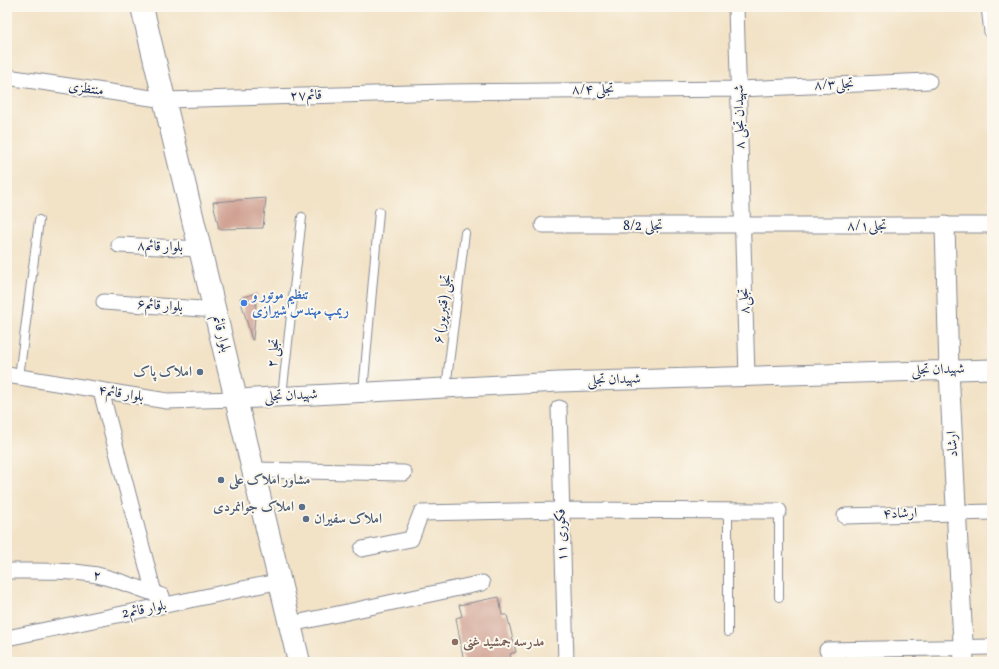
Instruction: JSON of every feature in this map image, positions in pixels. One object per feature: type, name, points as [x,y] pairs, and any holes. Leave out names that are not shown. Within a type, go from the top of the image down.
[{"type":"main road","name":"بلوار قائم","points":[[142,7],[281,581],[299,662]]},
{"type":"street","name":"شهیدان تجلی ۸","points":[[736,7],[743,227]]},
{"type":"street","points":[[989,7],[992,32]]},
{"type":"street","name":"منتظزی","points":[[7,77],[164,100]]},
{"type":"street","name":"تجلی۸/۳","points":[[739,89],[929,81]]},
{"type":"street","name":"۸/۴ تجلی","points":[[447,92],[739,89]]},
{"type":"street","name":"قائم۲۷","points":[[164,100],[447,92]]},
{"type":"street","name":"تجلی۸/۱","points":[[743,227],[992,225]]},
{"type":"street","name":"8/2 تجلی","points":[[543,226],[743,227]]},
{"type":"street","name":"ارشاد","points":[[945,226],[949,370],[964,655]]},
{"type":"street","name":"تجلی۸","points":[[743,227],[748,376]]},
{"type":"street","name":"بلوار قائم۸","points":[[119,245],[200,249]]},
{"type":"street","name":"بلوار قائم۶","points":[[104,302],[215,310]]},
{"type":"street","name":"شهیدان تجلی","points":[[237,399],[559,382],[992,369]]},
{"type":"street","name":"بلوار قائم۴","points":[[13,376],[167,401],[237,399]]},
{"type":"street","points":[[101,391],[154,593]]},
{"type":"street","name":"فکوری ۱۱","points":[[559,408],[566,662]]},
{"type":"street","points":[[254,470],[404,473]]},
{"type":"street","points":[[362,549],[411,539],[421,513],[561,510],[779,511]]},
{"type":"street","name":"۴ارشاد","points":[[845,516],[992,512]]},
{"type":"street","name":"۲","points":[[7,571],[70,572],[96,575],[184,602]]},
{"type":"street","name":"2بلوار قائم","points":[[7,638],[281,581]]},
{"type":"street","points":[[291,624],[482,583]]},
{"type":"street","points":[[827,650],[964,655],[992,647]]},
{"type":"lane","points":[[363,392],[379,212]]},
{"type":"lane","name":"۲ تجلی","points":[[282,396],[302,217]]},
{"type":"lane","points":[[13,376],[39,220]]},
{"type":"lane","name":"۶ تجلی (قنبرپور)","points":[[446,388],[465,233]]},
{"type":"lane","points":[[728,511],[728,632]]},
{"type":"lane","points":[[779,511],[779,597]]},
{"type":"building","points":[[266,198],[263,228],[219,229],[213,202]]},
{"type":"building","points":[[257,293],[253,340],[252,340],[240,298]]},
{"type":"building","points":[[499,597],[502,615],[507,615],[516,652],[510,654],[512,662],[464,662],[456,618],[462,616],[459,605]]},
{"type":"place","name":"تنظیم موتور و ریمپ مهندس شیرازی","points":[[244,303]]},
{"type":"place","name":"املاک پاک","points":[[200,372]]},
{"type":"place","name":"مشاور املاک علی","points":[[221,480]]},
{"type":"place","name":"املاک جوانمردی","points":[[302,507]]},
{"type":"place","name":"املاک سفیران","points":[[306,519]]},
{"type":"place","name":"مدرسه جمشید غنی","points":[[455,642]]}]
